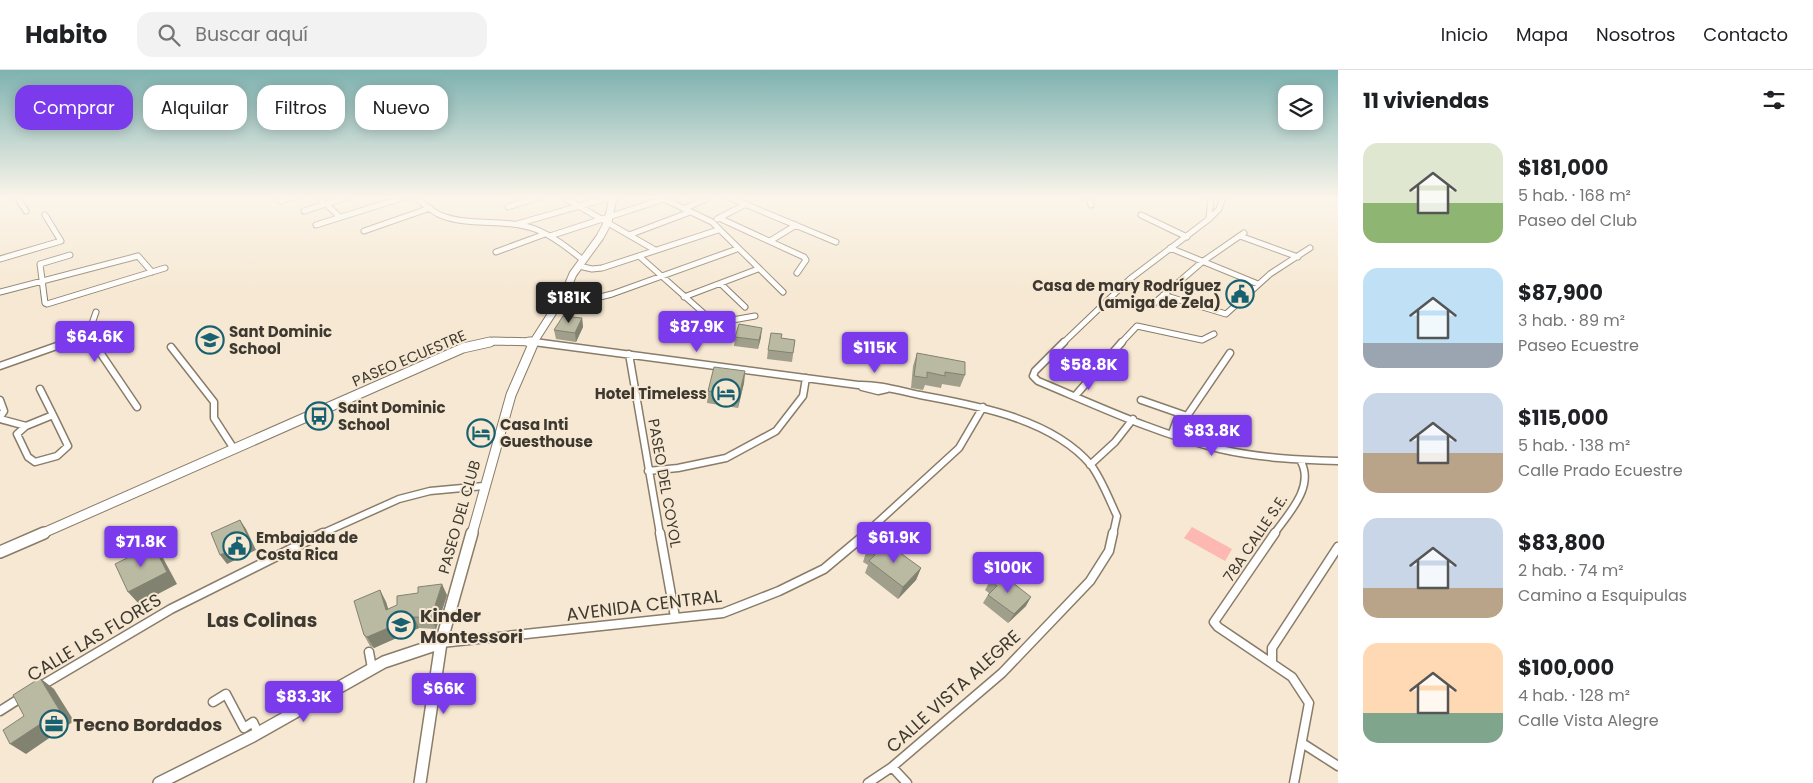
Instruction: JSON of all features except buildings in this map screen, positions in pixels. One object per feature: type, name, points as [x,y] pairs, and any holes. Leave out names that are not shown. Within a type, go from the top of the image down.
[{"type":"street","points":[[1,257],[58,243],[60,241],[59,235],[56,230]]},
{"type":"street","points":[[533,230],[548,235],[581,263],[592,269],[602,268],[717,230]]},
{"type":"street","points":[[496,252],[565,230]]},
{"type":"street","name":"PASEO DEL CLUB","points":[[420,783],[441,643],[511,395],[534,342],[603,230]]},
{"type":"street","points":[[622,230],[655,250]]},
{"type":"street","points":[[628,235],[641,230]]},
{"type":"street","points":[[718,230],[783,292]]},
{"type":"street","points":[[746,230],[804,257],[806,260],[797,273]]},
{"type":"street","points":[[770,241],[787,230]]},
{"type":"street","points":[[808,230],[836,242]]},
{"type":"street","points":[[1173,230],[1187,237]]},
{"type":"street","points":[[1196,230],[1168,249],[1104,301],[1035,371],[1033,376],[1038,381],[1133,419],[1219,448],[1300,460],[1338,461]]},
{"type":"street","points":[[1151,306],[1202,262],[1242,235],[1298,257]]},
{"type":"street","points":[[1163,295],[1225,314],[1258,284],[1310,248]]},
{"type":"street","points":[[138,256],[140,249]]},
{"type":"street","points":[[565,294],[596,298],[661,278],[737,249]]},
{"type":"street","points":[[1168,249],[1195,262],[1202,262],[1258,284]]},
{"type":"street","points":[[70,255],[41,263],[45,303],[53,304],[165,268]]},
{"type":"street","points":[[138,256],[152,272]]},
{"type":"street","points":[[0,292],[42,283],[138,256]]},
{"type":"street","points":[[639,256],[661,278],[708,317],[727,321],[755,316]]},
{"type":"street","points":[[684,298],[758,269]]},
{"type":"street","points":[[721,284],[745,307]]},
{"type":"street","points":[[88,335],[96,312]]},
{"type":"street","points":[[1075,396],[1095,371],[1137,326],[1202,340],[1214,334]]},
{"type":"street","points":[[0,366],[88,335]]},
{"type":"street","points":[[88,335],[137,407]]},
{"type":"street","name":"PASEO ECUESTRE","points":[[0,552],[463,348],[494,341],[534,342],[858,385],[871,390],[887,389],[983,408]]},
{"type":"street","points":[[171,347],[214,402],[214,418],[234,449]]},
{"type":"street","points":[[1141,400],[1179,415],[1189,415],[1230,353]]},
{"type":"street","name":"PASEO DEL COYOL","points":[[629,354],[675,617]]},
{"type":"street","points":[[648,471],[678,468],[726,458],[776,431],[803,396],[806,378]]},
{"type":"street","points":[[40,389],[53,415],[68,446],[64,452],[48,460],[35,462],[28,457],[17,434],[26,426],[53,415]]},
{"type":"street","points":[[0,400],[4,411],[0,418],[26,426]]},
{"type":"street","name":"CALLE VISTA ALEGRE","points":[[868,783],[892,767],[1002,673],[1094,574],[1109,551],[1117,516],[1090,465],[1068,445],[1046,430],[1027,421],[983,408]]},
{"type":"street","name":"AVENIDA CENTRAL","points":[[441,643],[723,612],[779,591],[824,569],[959,448],[983,408]]},
{"type":"street","points":[[1172,433],[1179,415]]},
{"type":"street","points":[[1090,465],[1115,442],[1133,419]]},
{"type":"street","name":"78A CALLE S.E.","points":[[1272,662],[1214,622],[1300,496],[1306,481],[1304,466],[1300,460]]},
{"type":"street","name":"CALLE LAS FLORES","points":[[0,711],[104,646],[189,599],[275,555],[376,508],[412,495],[484,486]]},
{"type":"street","points":[[1294,783],[1308,703],[1292,677],[1272,662],[1272,648],[1338,547]]},
{"type":"street","points":[[159,783],[258,733],[372,668],[398,656],[441,643]]},
{"type":"street","points":[[369,652],[372,668]]},
{"type":"street","points":[[213,702],[226,694],[244,728],[253,722],[258,733]]},
{"type":"street","points":[[1302,743],[1338,766]]},
{"type":"street","points":[[892,767],[907,783]]},
{"type":"shaded area","points":[[1192,527],[1232,549],[1225,561],[1184,538]]},
{"type":"place","name":"Casa de mary Rodríguez (amiga de Zela)","points":[[1240,294]]},
{"type":"place","name":"Sant Dominic School","points":[[210,340]]},
{"type":"place","name":"Hotel Timeless","points":[[726,393]]},
{"type":"place","name":"Saint Dominic School","points":[[319,416]]},
{"type":"place","name":"Casa Inti Guesthouse","points":[[481,433]]},
{"type":"place","name":"Embajada de Costa Rica","points":[[237,546]]},
{"type":"place","name":"Kinder Montessori","points":[[401,625]]},
{"type":"place","name":"Tecno Bordados","points":[[54,724]]},
{"type":"district","name":"Las Colinas","points":[[262,620]]}]
